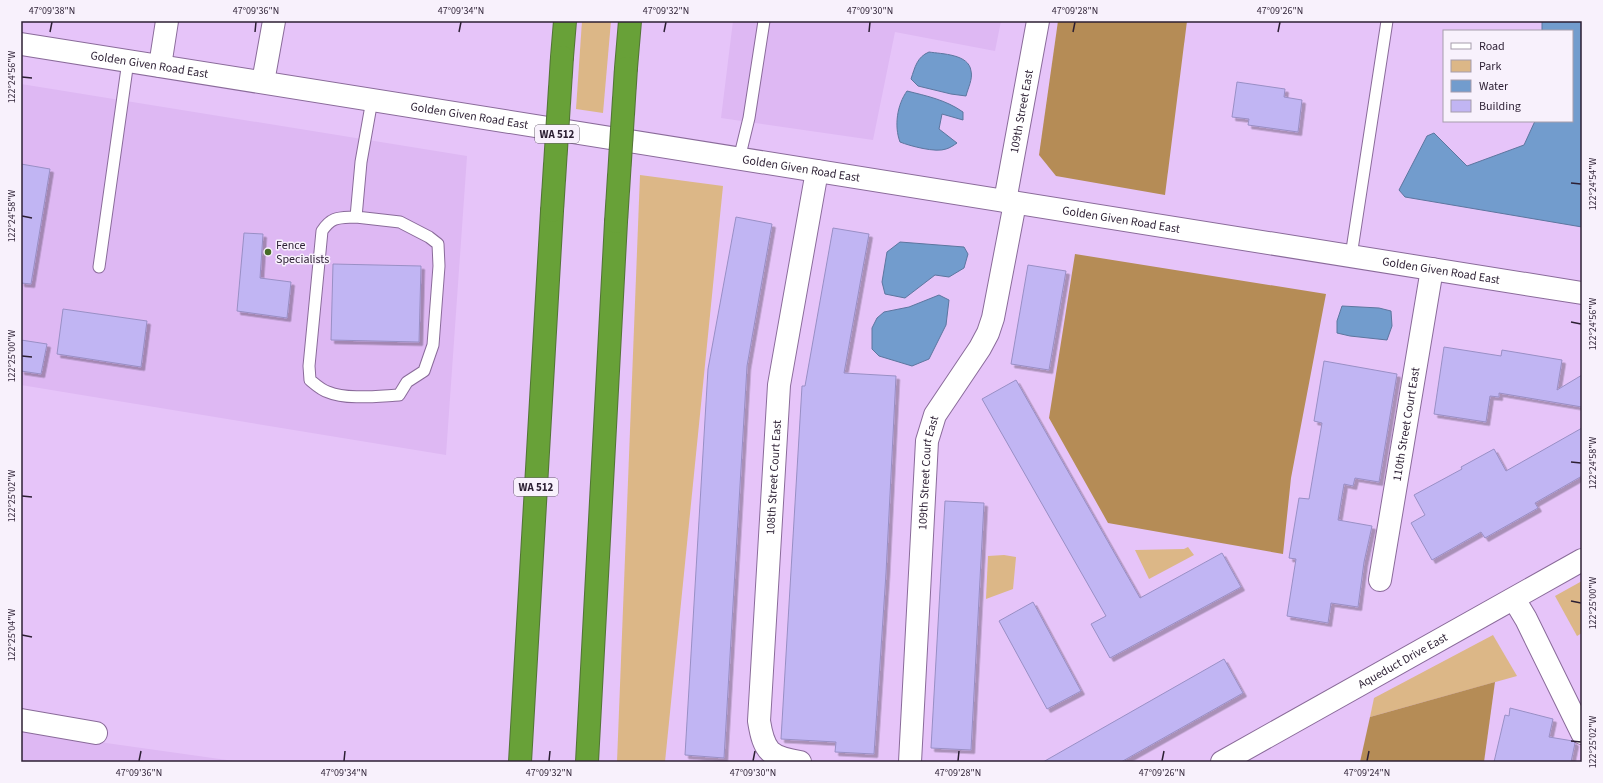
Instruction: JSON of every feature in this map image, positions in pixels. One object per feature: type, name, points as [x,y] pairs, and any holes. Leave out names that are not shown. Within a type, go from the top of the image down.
[{"type":"highway","name":"WA 512","points":[[520,762],[552,211],[565,21]]},
{"type":"highway","points":[[587,762],[616,222],[630,21]]},
{"type":"street","points":[[160,66],[167,21]]},
{"type":"street","points":[[263,82],[274,21]]},
{"type":"street","name":"109th Street East","points":[[1010,202],[1038,21]]},
{"type":"street","name":"Golden Given Road East","points":[[21,44],[1582,293]]},
{"type":"street","name":"108th Street Court East","points":[[800,762],[783,759],[773,754],[767,748],[762,738],[759,721],[779,385],[817,171]]},
{"type":"street","name":"109th Street Court East","points":[[910,762],[927,441],[935,415],[980,348],[988,333],[993,318],[1010,202]]},
{"type":"street","name":"110th Street Court East","points":[[1380,580],[1432,269]]},
{"type":"street","name":"Aqueduct Drive East","points":[[1231,760],[1582,560]]},
{"type":"street","points":[[1514,599],[1526,619],[1582,733]]},
{"type":"street","points":[[21,720],[96,733]]},
{"type":"lane","points":[[739,159],[749,118],[764,21]]},
{"type":"lane","points":[[1351,256],[1388,21]]},
{"type":"lane","points":[[99,267],[128,61]]},
{"type":"lane","points":[[356,217],[361,162],[372,100]]},
{"type":"lane","points":[[356,217],[400,222],[429,237],[438,244],[439,266],[433,345],[424,371],[408,382],[399,395],[354,397],[329,393],[310,380],[309,366],[322,231],[327,223],[335,219],[356,217]]},
{"type":"shaded area","points":[[733,21],[1001,21],[995,51],[895,32],[873,140],[721,118]]},
{"type":"shaded area","points":[[1058,21],[1187,21],[1165,195],[1056,176],[1039,155]]},
{"type":"shaded area","points":[[21,84],[467,156],[446,455],[21,385]]},
{"type":"shaded area","points":[[1075,254],[1326,294],[1291,478],[1283,554],[1108,523],[1049,418]]},
{"type":"shaded area","points":[[1495,682],[1484,762],[1360,762],[1370,717]]},
{"type":"shaded area","points":[[21,731],[241,762],[21,762]]},
{"type":"green space","points":[[582,21],[611,21],[603,113],[576,109]]},
{"type":"green space","points":[[640,175],[723,186],[665,762],[617,762]]},
{"type":"green space","points":[[1188,547],[1194,555],[1149,579],[1135,550],[1184,549]]},
{"type":"green space","points":[[1004,555],[1016,557],[1013,589],[986,599],[988,556]]},
{"type":"green space","points":[[1582,581],[1582,633],[1577,636],[1555,596]]},
{"type":"green space","points":[[1493,635],[1517,676],[1370,717],[1374,698]]},
{"type":"water","points":[[1542,21],[1582,21],[1582,227],[1405,197],[1399,190],[1427,136],[1434,133],[1467,166],[1524,145],[1535,122],[1573,122],[1573,30],[1542,30]]},
{"type":"water","points":[[929,52],[954,56],[965,61],[969,65],[971,77],[966,96],[918,86],[911,79],[919,60]]},
{"type":"water","points":[[907,91],[943,101],[963,112],[963,120],[942,114],[939,129],[957,143],[947,149],[930,150],[900,142],[897,123],[899,109]]},
{"type":"water","points":[[900,242],[964,247],[968,254],[964,268],[949,277],[935,275],[905,298],[885,294],[882,282],[887,252]]},
{"type":"water","points":[[939,295],[949,300],[946,325],[929,359],[912,366],[879,356],[872,349],[872,328],[877,318],[884,312],[909,307]]},
{"type":"water","points":[[1342,306],[1379,308],[1391,311],[1392,326],[1387,340],[1337,333],[1337,321]]},
{"type":"building","points":[[1237,82],[1285,89],[1284,97],[1302,100],[1298,132],[1248,125],[1249,119],[1232,117]]},
{"type":"building","points":[[21,164],[50,169],[31,284],[21,283]]},
{"type":"building","points":[[736,217],[772,224],[747,366],[724,758],[685,755],[708,369]]},
{"type":"building","points":[[833,228],[869,234],[844,373],[896,376],[886,573],[874,754],[835,752],[836,742],[781,739],[802,386],[805,386]]},
{"type":"building","points":[[244,233],[263,234],[260,278],[291,282],[287,318],[237,311]]},
{"type":"building","points":[[333,264],[421,266],[419,342],[331,340]]},
{"type":"building","points":[[1028,265],[1066,271],[1049,370],[1011,364]]},
{"type":"building","points":[[63,309],[147,321],[141,367],[57,354]]},
{"type":"building","points":[[21,340],[47,344],[41,374],[21,371]]},
{"type":"building","points":[[1444,347],[1501,356],[1502,350],[1562,360],[1557,390],[1582,375],[1582,407],[1499,393],[1499,397],[1490,396],[1486,422],[1434,414]]},
{"type":"building","points":[[1324,361],[1397,374],[1379,482],[1355,478],[1353,486],[1344,484],[1338,520],[1372,526],[1364,562],[1358,607],[1331,603],[1328,623],[1287,616],[1296,559],[1289,558],[1299,498],[1309,499],[1322,423],[1314,421]]},
{"type":"building","points":[[1016,380],[1140,598],[1222,553],[1241,587],[1110,658],[1091,624],[1106,616],[982,399]]},
{"type":"building","points":[[1582,428],[1582,476],[1535,503],[1538,508],[1485,538],[1481,532],[1432,560],[1411,523],[1425,515],[1414,495],[1462,469],[1461,467],[1494,449],[1506,471]]},
{"type":"building","points":[[945,501],[984,503],[971,750],[931,748]]},
{"type":"building","points":[[1033,602],[1081,691],[1047,709],[999,621]]},
{"type":"building","points":[[1224,659],[1243,693],[1121,762],[1043,762]]},
{"type":"building","points":[[1510,708],[1553,719],[1549,737],[1573,741],[1575,743],[1571,762],[1494,762],[1505,715],[1509,716]]},
{"type":"place","name":"Fence Specialists","points":[[268,252]]}]
